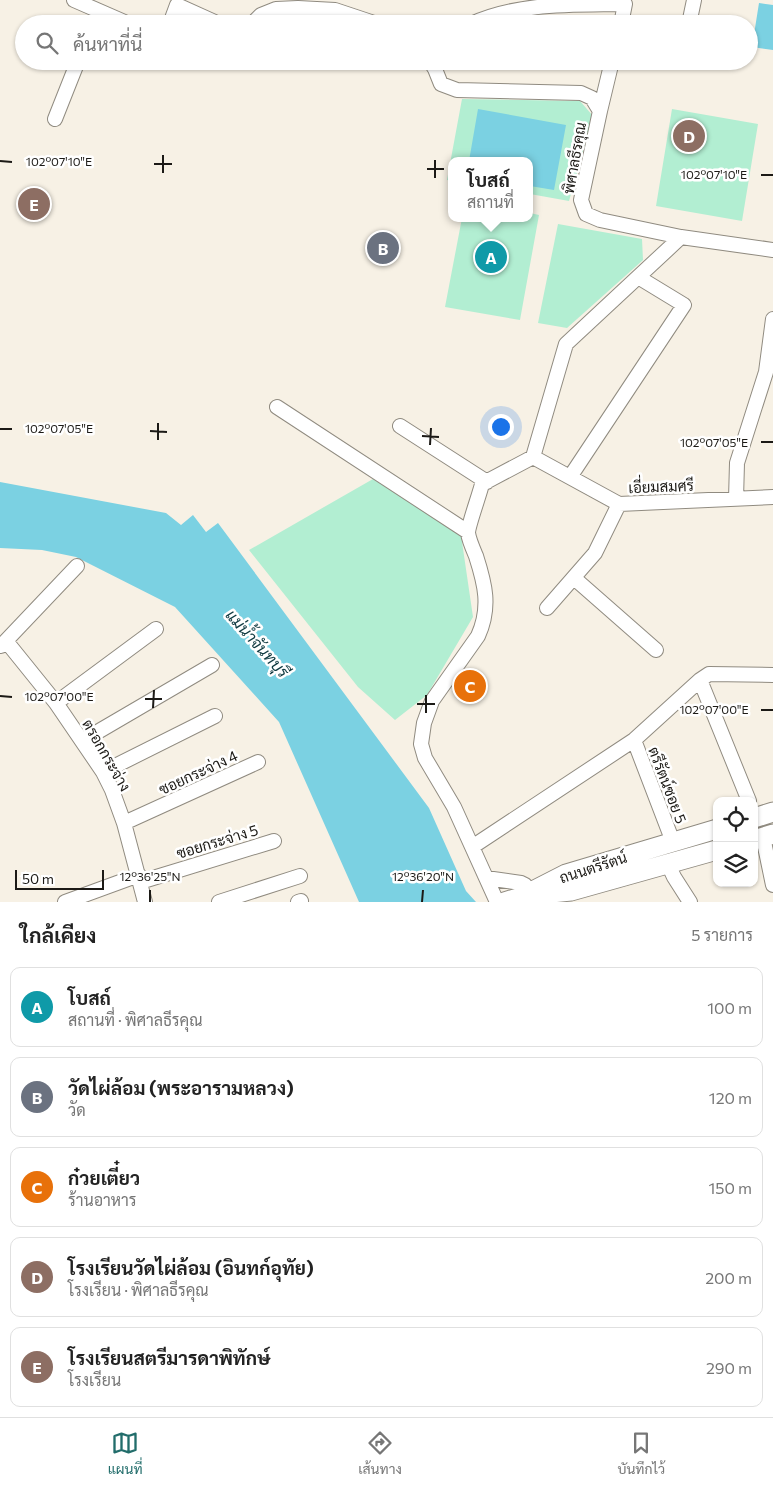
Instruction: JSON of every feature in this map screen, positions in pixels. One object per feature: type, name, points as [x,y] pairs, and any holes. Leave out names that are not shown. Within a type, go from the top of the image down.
[{"type":"main road","name":"ถนนตรีรัตน์","points":[[522,898],[566,874],[713,830]]},
{"type":"main road","name":"ถนนตรีรัตน์","points":[[522,898],[571,891],[713,851]]},
{"type":"street","points":[[74,0],[109,15]]},
{"type":"street","points":[[691,15],[694,0]]},
{"type":"street","points":[[493,15],[533,7],[628,2],[624,15]]},
{"type":"street","points":[[173,15],[178,3],[201,15]]},
{"type":"street","points":[[260,15],[276,9],[298,8],[335,10],[350,15]]},
{"type":"street","points":[[96,15],[98,10]]},
{"type":"street","points":[[55,119],[74,70]]},
{"type":"street","name":"พิศาลธีรคุณ","points":[[435,70],[441,84],[456,90],[581,93],[592,98],[600,111],[581,200],[586,214],[600,220],[681,236],[773,250]]},
{"type":"street","points":[[600,111],[610,70]]},
{"type":"street","points":[[496,902],[446,791],[426,758],[421,744],[424,723],[432,701],[478,636],[483,624],[486,607],[484,589],[468,532],[482,484],[533,457],[566,344],[681,236]]},
{"type":"street","points":[[570,478],[684,305],[638,277]]},
{"type":"street","points":[[736,499],[737,463],[766,372],[773,319]]},
{"type":"street","points":[[277,407],[468,532]]},
{"type":"street","points":[[400,426],[487,482]]},
{"type":"street","name":"เอี่ยมสมศรี","points":[[533,457],[619,504],[773,497]]},
{"type":"street","points":[[547,608],[595,553],[619,504]]},
{"type":"street","points":[[3,644],[77,566]]},
{"type":"street","points":[[574,578],[656,650]]},
{"type":"street","points":[[56,703],[156,629]]},
{"type":"street","name":"ตรอกกระจ่าง","points":[[3,644],[56,703],[103,772],[124,823],[145,902]]},
{"type":"street","points":[[82,741],[212,665]]},
{"type":"street","points":[[472,847],[634,740],[709,674],[773,675]]},
{"type":"street","points":[[700,680],[751,797]]},
{"type":"street","points":[[103,772],[215,716]]},
{"type":"street","name":"ตรีรัตน์ซอย 5","points":[[634,740],[673,842]]},
{"type":"street","name":"ซอยกระจ่าง 4","points":[[124,823],[258,762]]},
{"type":"street","points":[[764,837],[773,885]]},
{"type":"street","name":"ซอยกระจ่าง 5","points":[[65,902],[139,878],[274,841]]},
{"type":"street","points":[[668,864],[690,902]]},
{"type":"street","points":[[219,902],[300,876]]},
{"type":"street","points":[[486,878],[525,885],[522,898]]},
{"type":"green space","points":[[462,99],[580,101],[593,116],[569,201],[533,195],[533,157],[451,157]]},
{"type":"green space","points":[[672,109],[758,124],[742,221],[656,206]]},
{"type":"green space","points":[[533,214],[539,215],[520,320],[445,307],[461,222],[533,222]]},
{"type":"green space","points":[[558,224],[642,239],[643,260],[567,328],[538,323]]},
{"type":"green space","points":[[373,479],[461,535],[473,617],[427,695],[395,720],[358,687],[249,550]]},
{"type":"water","points":[[759,3],[773,5],[773,50],[758,48],[757,15]]},
{"type":"water","points":[[478,109],[566,125],[554,190],[533,186],[533,157],[470,157]]},
{"type":"water","name":"แม่น้ำจันทบุรี","points":[[0,482],[166,513],[181,525],[193,515],[206,532],[218,523],[429,808],[466,891],[476,902],[359,902],[279,722],[175,607],[76,557],[42,550],[0,548]]},
{"type":"place","name":"โรงเรียนวัดไผ่ล้อม (อินทก์อุทัย)","points":[[689,136]]},
{"type":"place","name":"โรงเรียนสตรีมารดาพิทักษ์","points":[[34,204]]},
{"type":"place","name":"วัดไผ่ล้อม (พระอารามหลวง)","points":[[383,248]]},
{"type":"place","name":"โบสถ์","points":[[491,257]]},
{"type":"place","name":"ก๋วยเตี๋ยว","points":[[470,686]]}]
